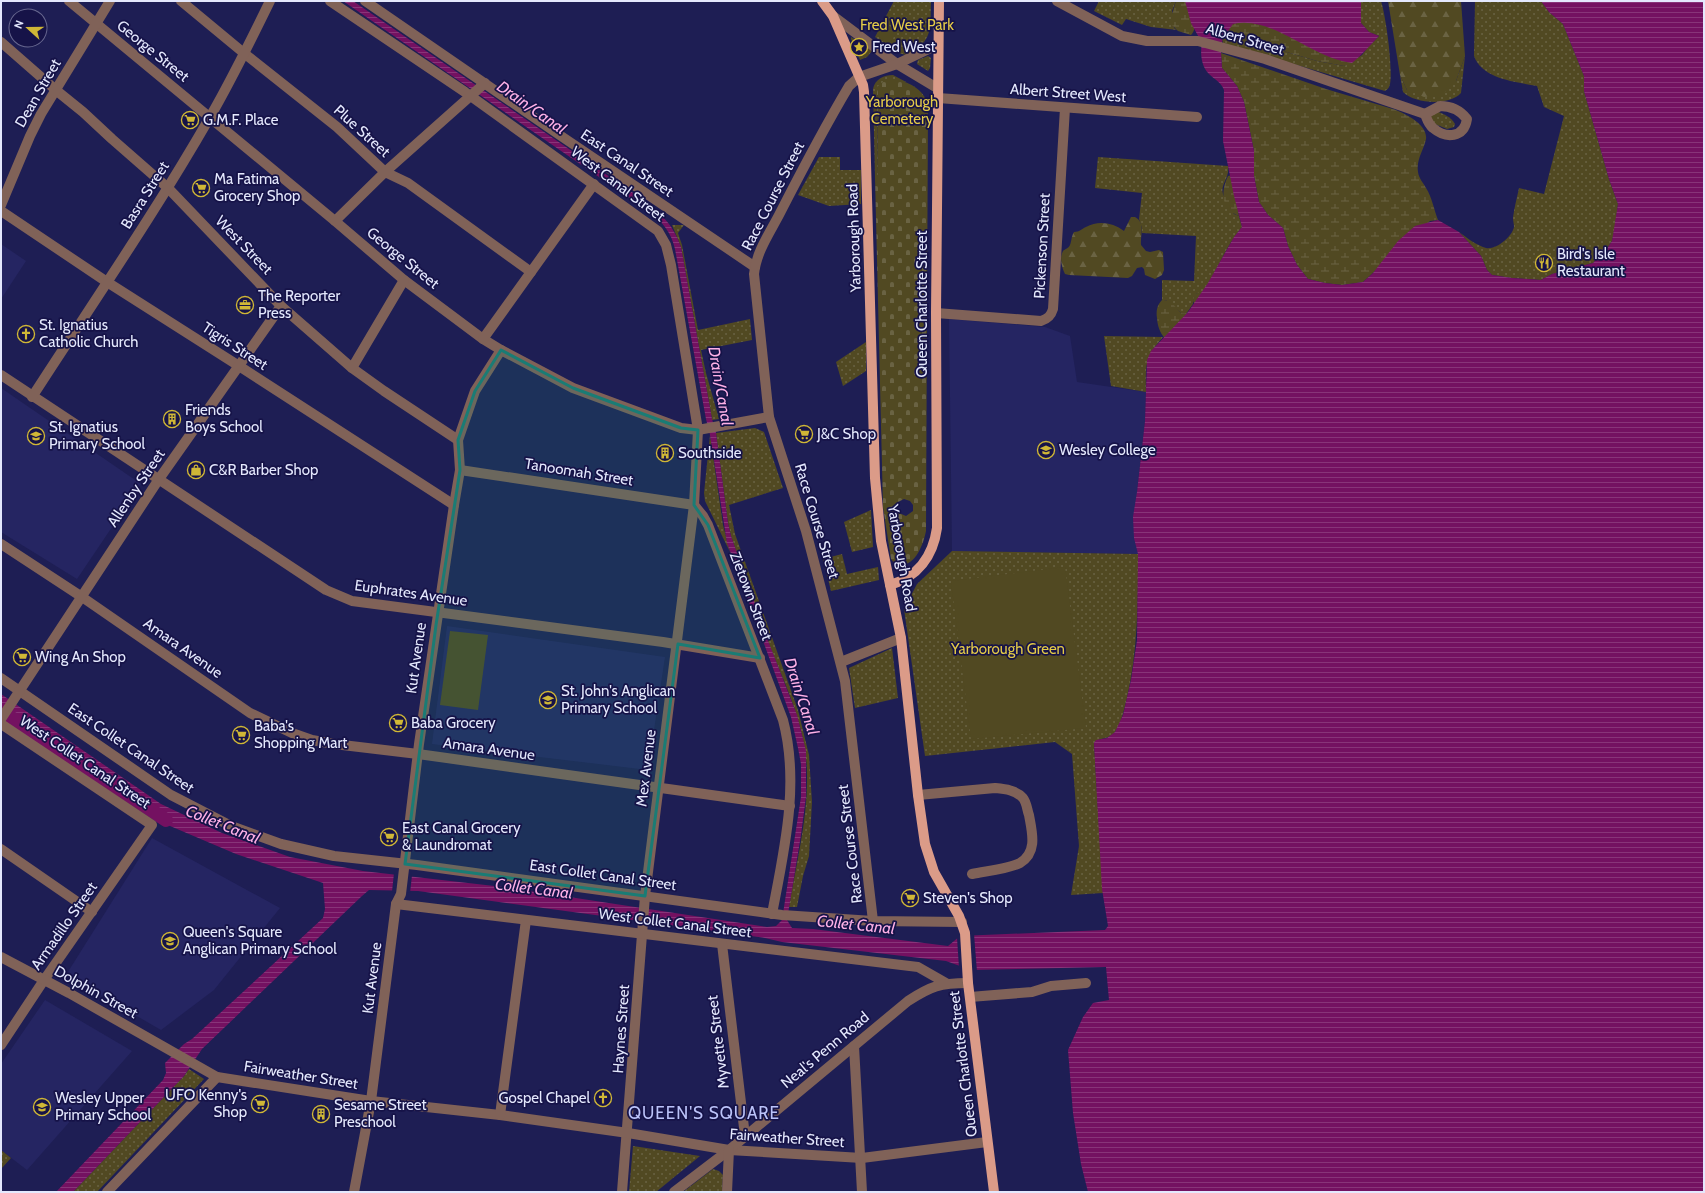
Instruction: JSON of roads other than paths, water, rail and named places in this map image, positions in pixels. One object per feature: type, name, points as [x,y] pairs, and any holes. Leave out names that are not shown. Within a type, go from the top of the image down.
[{"type":"main road","name":"Albert Street West","points":[[822,1],[833,16]]},
{"type":"main road","name":"Queen Charlotte Street","points":[[890,585],[900,582],[916,570],[928,556],[935,539],[937,514],[936,313],[939,1]]},
{"type":"main road","name":"Yarborough Road","points":[[833,16],[863,84],[865,100],[876,491],[881,541],[901,638],[918,795],[925,844],[931,866],[962,922],[965,933]]},
{"type":"main road","name":"Queen Charlotte Street","points":[[965,933],[970,997],[994,1192]]},
{"type":"street","name":"George Street","points":[[69,1],[404,280],[483,339],[501,350],[573,388],[681,428],[707,428],[769,417]]},
{"type":"street","name":"Dean Street","points":[[1,205],[30,136],[110,1]]},
{"type":"street","name":"Plue Street","points":[[181,1],[337,127],[385,172],[408,184],[531,272]]},
{"type":"street","name":"Basra Street","points":[[32,396],[168,188],[245,54],[270,1]]},
{"type":"street","name":"West Canal Street","points":[[330,1],[478,90],[594,184],[658,231],[666,245],[671,265],[707,428],[694,505]]},
{"type":"street","name":"East Canal Street","points":[[366,1],[478,90],[755,267]]},
{"type":"street","name":"Albert Street","points":[[1057,1],[1111,31],[1135,40],[1198,41],[1265,59],[1426,114]]},
{"type":"street","name":"Albert Street West","points":[[833,16],[938,93],[1064,108],[1197,117]]},
{"type":"street","name":"West Street","points":[[1,42],[83,112],[168,188],[281,306],[352,368],[384,392],[458,440]]},
{"type":"street","name":"Race Course Street","points":[[873,921],[847,697],[841,662],[806,531],[769,417],[754,274],[763,246],[849,86],[859,77],[897,64],[938,45]]},
{"type":"street","points":[[335,221],[385,172],[478,90]]},
{"type":"street","name":"Pickenson Street","points":[[936,313],[1041,321],[1046,320],[1052,315],[1064,108]]},
{"type":"street","points":[[483,339],[594,184]]},
{"type":"street","name":"Tigris Street","points":[[1,211],[107,282],[454,506]]},
{"type":"street","points":[[352,368],[404,280]]},
{"type":"street","name":"Allenby Street","points":[[1,720],[159,479],[281,306]]},
{"type":"street","name":"Kut Avenue","points":[[354,1192],[371,1101],[396,904],[401,894],[405,867],[418,754],[460,470],[458,440],[475,391],[501,350]]},
{"type":"street","name":"Euphrates Avenue","points":[[1,375],[326,590],[338,596],[352,601],[678,644],[760,658]]},
{"type":"street","name":"Tanoomah Street","points":[[460,470],[694,505]]},
{"type":"street","name":"Mex Avenue","points":[[644,915],[658,787],[678,644],[694,505]]},
{"type":"street","name":"Zietown Street","points":[[694,505],[708,525],[760,658],[787,734],[790,761],[790,806],[780,915]]},
{"type":"street","name":"Amara Avenue","points":[[1,544],[82,597],[250,713],[275,726],[312,740],[790,806]]},
{"type":"street","points":[[841,662],[901,638]]},
{"type":"street","name":"East Collet Canal Street","points":[[1,678],[18,693],[171,795],[231,826],[281,844],[311,852],[405,867],[645,900],[780,915],[873,921],[962,922]]},
{"type":"street","name":"West Collet Canal Street","points":[[1,720],[152,825]]},
{"type":"street","points":[[918,795],[995,788],[1017,792],[1023,798],[1033,836],[1032,846],[1027,856],[1020,862],[1010,866],[972,874]]},
{"type":"street","name":"Armadillo Street","points":[[1,1045],[44,980],[152,825]]},
{"type":"street","points":[[1,849],[92,912]]},
{"type":"street","name":"West Collet Canal Street","points":[[396,904],[526,920],[643,930],[722,944],[918,967],[946,983]]},
{"type":"street","name":"Haynes Street","points":[[622,1192],[628,1133],[644,915]]},
{"type":"street","points":[[500,1115],[526,920]]},
{"type":"street","name":"Myvette Street","points":[[722,944],[745,1136]]},
{"type":"street","name":"Dolphin Street","points":[[1,957],[206,1072]]},
{"type":"street","name":"Neal's Penn Road","points":[[674,1192],[730,1150],[908,1001],[932,988],[968,978]]},
{"type":"street","points":[[970,997],[1032,992],[1051,986],[1086,983]]},
{"type":"street","points":[[854,1046],[862,1158],[862,1192]]},
{"type":"street","name":"Fairweather Street","points":[[206,1072],[217,1077],[371,1101],[500,1115],[628,1133],[730,1150],[862,1158],[987,1142]]},
{"type":"street","points":[[107,1192],[217,1077]]},
{"type":"street","points":[[727,1192],[730,1150]]},
{"type":"waterway","name":"Collet Canal","points":[[1,711],[166,820]]},
{"type":"place","name":"Fred West","points":[[859,47]]},
{"type":"place","name":"G.M.F. Place","points":[[190,120]]},
{"type":"place","name":"Ma Fatima Grocery Shop","points":[[201,188]]},
{"type":"place","name":"Bird's Isle Restaurant","points":[[1544,263]]},
{"type":"place","name":"The Reporter Press","points":[[245,305]]},
{"type":"place","name":"St. Ignatius Catholic Church","points":[[26,334]]},
{"type":"place","name":"Friends Boys School","points":[[172,419]]},
{"type":"place","name":"J&C Shop","points":[[804,434]]},
{"type":"place","name":"St. Ignatius Primary School","points":[[36,436]]},
{"type":"place","name":"Wesley College","points":[[1046,450]]},
{"type":"place","name":"Southside","points":[[665,453]]},
{"type":"place","name":"C&R Barber Shop","points":[[196,470]]},
{"type":"place","name":"Wing An Shop","points":[[22,657]]},
{"type":"place","name":"St. John's Anglican Primary School","points":[[548,700]]},
{"type":"place","name":"Baba Grocery","points":[[398,723]]},
{"type":"place","name":"Baba's Shopping Mart","points":[[241,735]]},
{"type":"place","name":"East Canal Grocery & Laundromat","points":[[389,837]]},
{"type":"place","name":"Steven's Shop","points":[[910,898]]},
{"type":"place","name":"Queen's Square Anglican Primary School","points":[[170,941]]},
{"type":"place","name":"Gospel Chapel","points":[[603,1098]]},
{"type":"place","name":"UFO Kenny's Shop","points":[[260,1104]]},
{"type":"place","name":"Wesley Upper Primary School","points":[[42,1107]]},
{"type":"place","name":"Sesame Street Preschool","points":[[321,1114]]},
{"type":"district","name":"QUEEN'S SQUARE","points":[[704,1113]]},
{"type":"park label","name":"Fred West Park","points":[[907,25]]},
{"type":"park label","name":"Yarborough Cemetery","points":[[902,110]]},
{"type":"park label","name":"Yarborough Green","points":[[1008,649]]},
{"type":"water label","name":"Drain/Canal","points":[[532,107]]},
{"type":"water label","name":"Drain/Canal","points":[[721,386]]},
{"type":"water label","name":"Drain/Canal","points":[[802,696]]}]
